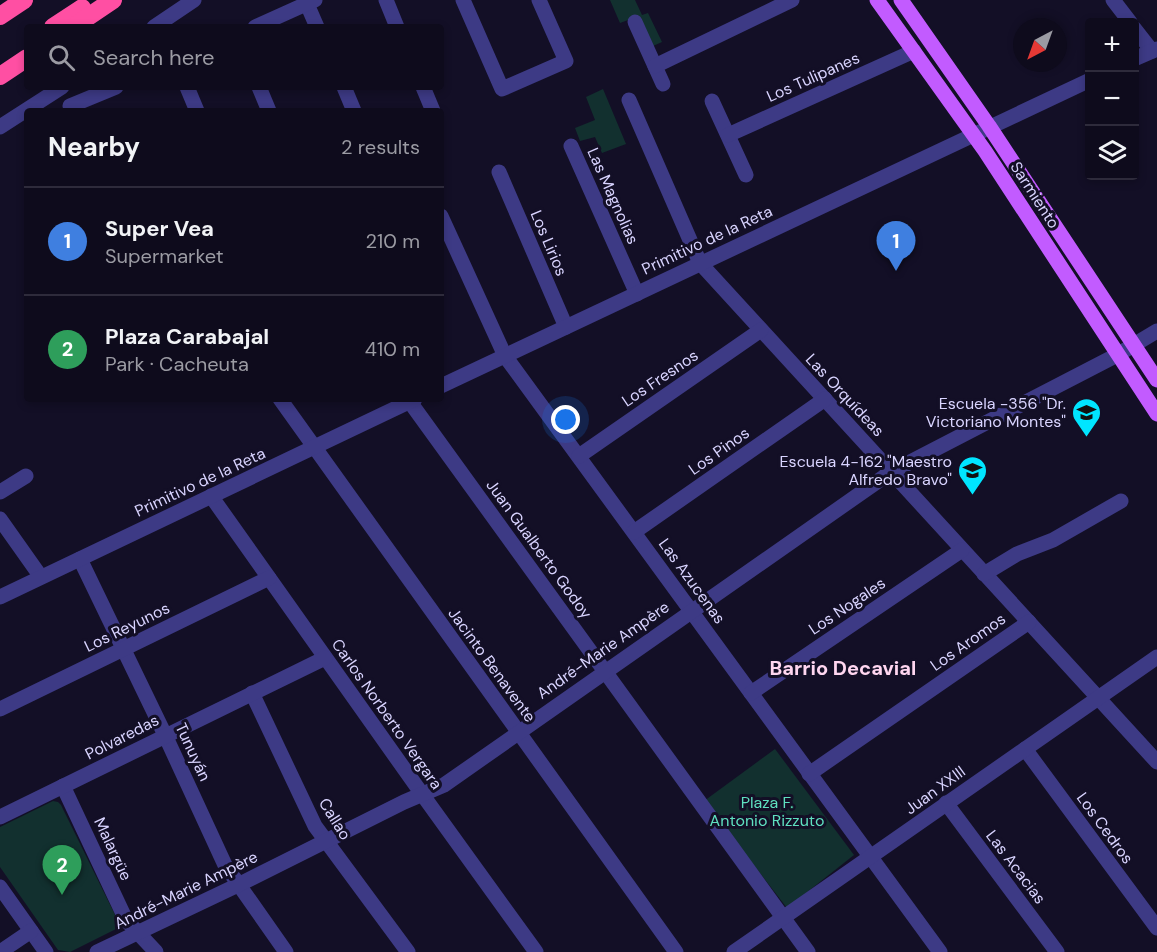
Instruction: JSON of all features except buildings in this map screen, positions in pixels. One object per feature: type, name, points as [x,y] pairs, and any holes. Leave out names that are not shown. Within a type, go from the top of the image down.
[{"type":"highway","points":[[0,16],[24,0]]},
{"type":"highway","points":[[58,24],[93,0]]},
{"type":"highway","points":[[77,24],[113,0]]},
{"type":"highway","points":[[0,63],[24,47]]},
{"type":"highway","points":[[0,76],[24,60]]},
{"type":"main road","name":"Sarmiento","points":[[877,0],[972,134],[1157,414]]},
{"type":"main road","name":"Sarmiento","points":[[901,0],[989,126],[1157,380]]},
{"type":"street","points":[[158,24],[194,0]]},
{"type":"street","points":[[386,0],[396,24]]},
{"type":"street","points":[[463,0],[502,90],[566,61],[539,0]]},
{"type":"street","points":[[655,66],[792,0]]},
{"type":"street","points":[[1113,0],[1127,18]]},
{"type":"street","points":[[262,24],[311,2],[316,24]]},
{"type":"street","points":[[635,22],[663,84]]},
{"type":"street","points":[[1139,34],[1154,50],[1139,57]]},
{"type":"street","name":"Los Tulipanes","points":[[728,135],[914,51]]},
{"type":"street","name":"Primitivo de la Reta","points":[[444,386],[1085,82]]},
{"type":"street","points":[[29,108],[57,90]]},
{"type":"street","points":[[61,90],[72,108],[110,90]]},
{"type":"street","points":[[188,90],[196,108]]},
{"type":"street","points":[[260,90],[268,108]]},
{"type":"street","points":[[345,90],[353,108]]},
{"type":"street","points":[[424,90],[432,108]]},
{"type":"street","name":"Las Orquídeas","points":[[629,100],[700,263],[1157,762]]},
{"type":"street","points":[[712,101],[746,175]]},
{"type":"street","points":[[0,127],[24,111]]},
{"type":"street","name":"Las Magnolias","points":[[571,146],[637,294]]},
{"type":"street","name":"Los Lirios","points":[[500,172],[566,327]]},
{"type":"street","name":"Las Azucenas","points":[[444,223],[505,356],[940,952]]},
{"type":"street","name":"Los Fresnos","points":[[579,456],[761,330]]},
{"type":"street","name":"André-Marie Ampère","points":[[97,952],[444,785],[891,472],[1117,355],[1157,331]]},
{"type":"street","name":"Los Pinos","points":[[634,532],[825,399]]},
{"type":"street","name":"Jacinto Benavente","points":[[282,402],[676,952]]},
{"type":"street","name":"Primitivo de la Reta","points":[[0,597],[408,402]]},
{"type":"street","name":"Juan Gualberto Godoy","points":[[413,402],[808,952]]},
{"type":"street","points":[[0,492],[26,476]]},
{"type":"street","name":"Carlos Norberto Vergara","points":[[211,496],[536,952]]},
{"type":"street","points":[[984,574],[1017,554],[1053,540],[1121,501]]},
{"type":"street","points":[[0,519],[41,577]]},
{"type":"street","name":"Los Nogales","points":[[751,693],[962,550]]},
{"type":"street","name":"Tunuyán","points":[[80,559],[225,865],[286,952]]},
{"type":"street","name":"Los Reyunos","points":[[0,709],[269,578]]},
{"type":"street","name":"Los Aromos","points":[[809,774],[1029,622]]},
{"type":"street","name":"Juan XXIII","points":[[734,952],[872,858],[946,803],[1157,657]]},
{"type":"street","name":"Polvaredas","points":[[0,817],[325,658]]},
{"type":"street","name":"Callao","points":[[252,693],[315,826],[408,952]]},
{"type":"street","name":"Los Cedros","points":[[1025,749],[1157,928]]},
{"type":"street","name":"Malargüe","points":[[63,786],[126,920],[156,952]]},
{"type":"street","name":"Las Acacias","points":[[946,803],[1057,952]]},
{"type":"street","points":[[0,887],[46,952]]},
{"type":"street","points":[[0,952],[31,931]]},
{"type":"green space","points":[[610,0],[635,0],[642,15],[648,13],[662,42],[653,46],[639,16],[620,23]]},
{"type":"green space","points":[[603,89],[626,144],[602,153],[595,137],[580,141],[575,128],[595,120],[586,97]]},
{"type":"green space","name":"Plaza F. Antonio Rizzuto","points":[[775,749],[854,855],[787,908],[704,801]]},
{"type":"green space","points":[[53,801],[61,805],[119,923],[116,929],[70,952],[58,950],[0,867],[0,827]]},
{"type":"place","name":"Super Vea","points":[[896,271]]},
{"type":"place","name":"Escuela -356 \"Dr. Victoriano Montes\"","points":[[1087,438]]},
{"type":"place","name":"Escuela 4-162 \"Maestro Alfredo Bravo\"","points":[[973,496]]},
{"type":"place","name":"Plaza Carabajal","points":[[62,895]]},
{"type":"district","name":"Barrio Decavial","points":[[843,668]]}]
